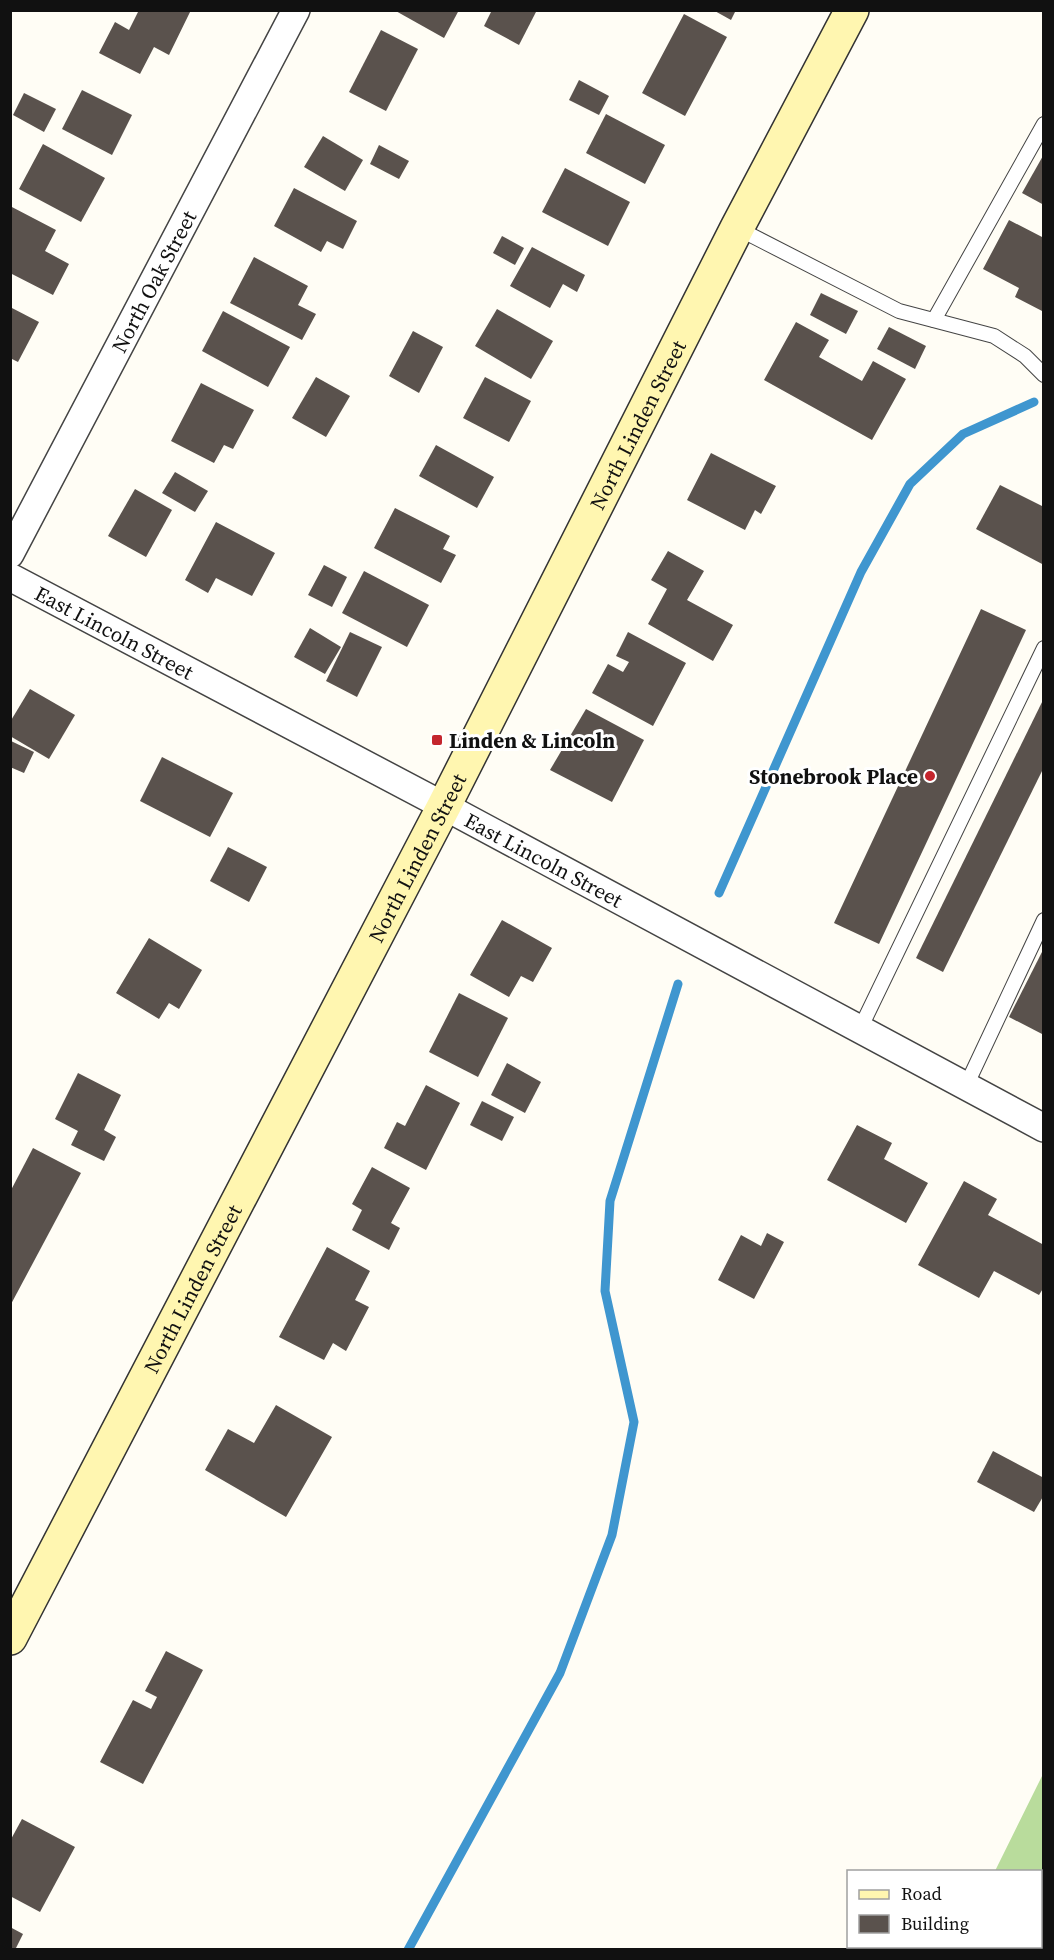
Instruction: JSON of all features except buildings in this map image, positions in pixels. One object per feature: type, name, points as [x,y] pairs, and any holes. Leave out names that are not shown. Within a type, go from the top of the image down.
[{"type":"main road","name":"North Linden Street","points":[[10,1638],[444,806],[737,228],[852,10]]},
{"type":"street","name":"North Oak Street","points":[[10,554],[296,10]]},
{"type":"street","name":"East Lincoln Street","points":[[10,577],[444,806],[1044,1128]]},
{"type":"lane","points":[[934,320],[1044,124]]},
{"type":"lane","points":[[737,228],[899,311],[993,336],[1025,356],[1044,375]]},
{"type":"lane","points":[[860,1029],[1044,648]]},
{"type":"lane","points":[[966,1086],[1044,920]]},
{"type":"green space","points":[[1043,1774],[1043,1949],[955,1949],[1042,1948],[1042,1870],[995,1870]]},
{"type":"waterway","points":[[719,893],[861,572],[910,484],[963,434],[1034,402]]},
{"type":"waterway","points":[[408,1950],[560,1673],[612,1535],[634,1422],[605,1291],[610,1201],[678,984]]},
{"type":"place","name":"Linden & Lincoln","points":[[437,740]]},
{"type":"place","name":"Stonebrook Place","points":[[930,776]]}]
